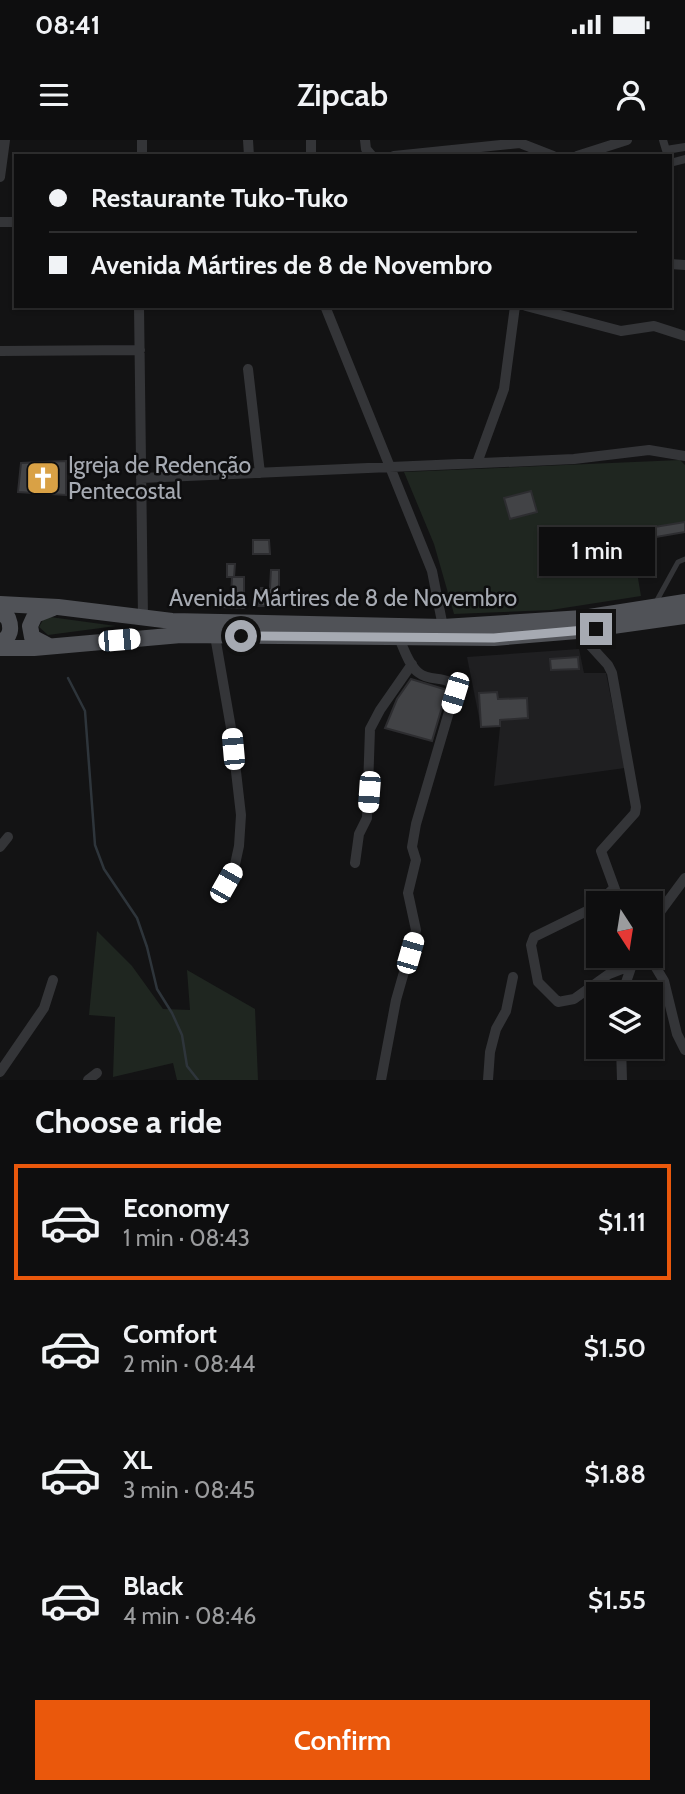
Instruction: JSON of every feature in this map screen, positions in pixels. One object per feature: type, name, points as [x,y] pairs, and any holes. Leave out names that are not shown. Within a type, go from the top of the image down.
[{"type":"main road","name":"Avenida Mártires de 8 de Novembro","points":[[0,604],[58,607],[143,618],[214,623],[443,626],[555,620],[685,602]]},
{"type":"main road","points":[[52,647],[38,643],[32,637],[30,626],[35,615],[58,607]]},
{"type":"main road","points":[[0,612],[8,618],[11,630],[0,642]]},
{"type":"main road","name":"Avenida Mártires de 8 de Novembro","points":[[0,648],[52,647],[146,637],[494,638],[577,631],[685,616]]},
{"type":"street","points":[[583,154],[627,140]]},
{"type":"street","points":[[663,140],[666,153],[685,147]]},
{"type":"street","points":[[411,154],[515,142],[548,154]]},
{"type":"street","points":[[0,177],[2,144]]},
{"type":"street","points":[[139,308],[143,618]]},
{"type":"street","points":[[326,308],[392,466],[432,571],[443,626]]},
{"type":"street","points":[[477,463],[504,389],[515,308]]},
{"type":"street","points":[[534,308],[621,331],[654,327],[685,336]]},
{"type":"street","points":[[0,352],[140,350]]},
{"type":"street","points":[[248,369],[260,473]]},
{"type":"street","points":[[141,478],[574,459],[649,450],[685,456]]},
{"type":"street","points":[[577,631],[612,673],[636,807],[635,813],[601,851],[615,891]]},
{"type":"street","points":[[215,636],[231,728],[241,815],[234,869],[226,883]]},
{"type":"street","points":[[381,1080],[396,1000],[416,930],[408,894],[416,860],[412,847],[416,824],[456,688],[448,681],[422,675],[412,664],[399,638]]},
{"type":"street","points":[[355,863],[359,834],[367,818],[370,729],[412,664]]},
{"type":"street","points":[[0,847],[8,837]]},
{"type":"street","points":[[663,908],[685,878]]},
{"type":"street","points":[[611,891],[614,888]]},
{"type":"street","points":[[586,911],[534,937],[531,945],[536,976],[542,988],[563,1003],[575,999],[620,968]]},
{"type":"street","points":[[656,968],[664,981],[677,1034],[685,1050]]},
{"type":"street","points":[[488,1080],[490,1052],[496,1029],[506,1011],[513,977]]},
{"type":"street","points":[[0,1072],[44,1008],[53,980]]},
{"type":"street","points":[[621,1059],[622,1080]]},
{"type":"lane","points":[[653,608],[676,565],[685,559]]},
{"type":"shaded area","points":[[680,460],[685,465],[685,522],[630,531],[641,596],[551,610],[454,614],[434,544],[404,472]]},
{"type":"shaded area","points":[[50,617],[116,626],[48,635],[39,627],[43,620]]},
{"type":"shaded area","points":[[579,649],[584,673],[606,673],[625,768],[494,786],[500,727],[481,727],[467,657]]},
{"type":"shaded area","points":[[97,931],[132,966],[163,1009],[190,1010],[187,970],[255,1009],[258,1080],[177,1080],[173,1063],[113,1077],[115,1017],[89,1015]]},
{"type":"building","name":"Igreja de Redenção Pentecostal","points":[[66,461],[66,495],[18,492],[21,463]]},
{"type":"building","points":[[531,491],[537,512],[510,519],[504,498]]},
{"type":"building","points":[[685,522],[685,532],[650,538],[656,572],[637,575],[630,531]]},
{"type":"building","points":[[253,540],[269,540],[270,554],[253,554]]},
{"type":"building","points":[[227,564],[235,564],[234,577],[244,577],[244,608],[220,607],[220,598],[231,598],[232,577],[227,577]]},
{"type":"building","points":[[271,570],[279,570],[279,606],[258,606],[261,588],[270,588]]},
{"type":"building","points":[[578,657],[579,669],[551,670],[550,659]]},
{"type":"building","points":[[411,679],[447,690],[432,741],[385,728],[397,699]]},
{"type":"building","points":[[497,692],[498,699],[527,698],[528,718],[500,720],[500,726],[481,727],[479,693]]},
{"type":"waterway","points":[[68,678],[85,711],[95,845],[104,869],[137,918],[157,989],[182,1035],[187,1066],[198,1080]]},
{"type":"place","name":"Igreja de Redenção Pentecostal","points":[[43,478]]},
{"type":"route","points":[[241,636],[494,638],[596,629]]}]
